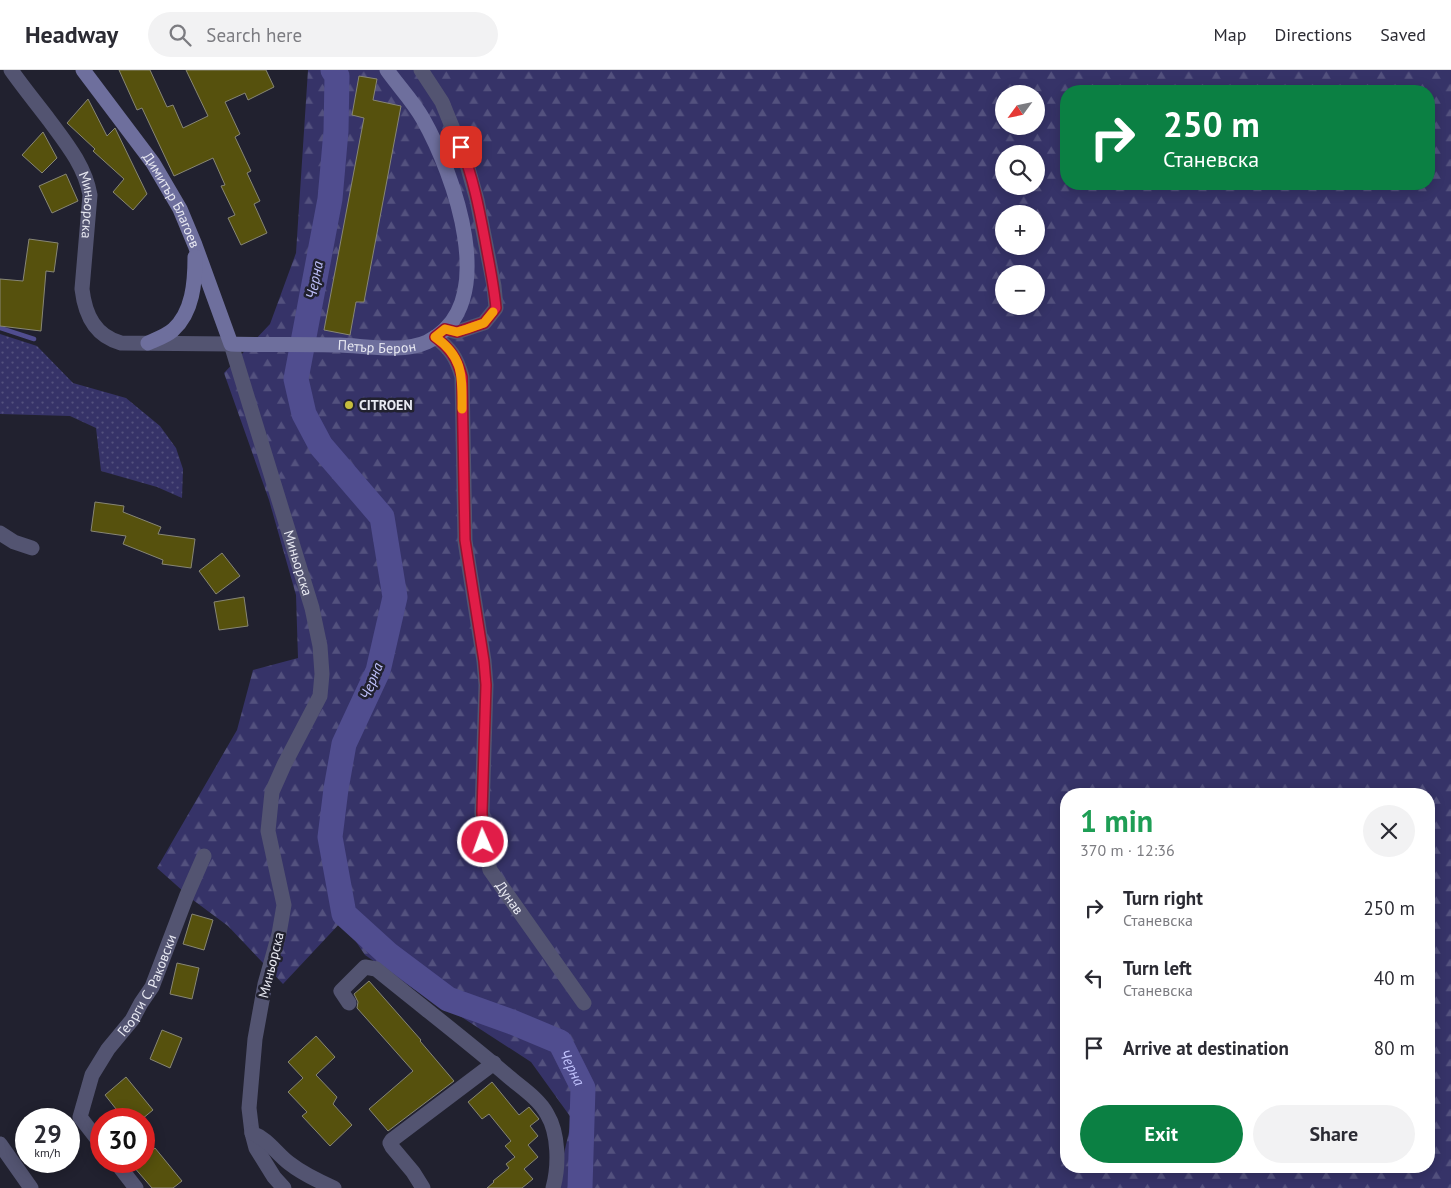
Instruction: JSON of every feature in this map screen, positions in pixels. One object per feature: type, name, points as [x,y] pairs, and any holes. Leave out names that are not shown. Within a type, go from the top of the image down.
[{"type":"main road","name":"Димитър Благоев","points":[[83,70],[153,163],[180,209],[195,245],[230,344]]},
{"type":"main road","points":[[387,70],[423,117],[445,165],[460,212],[466,240],[466,280],[461,301],[454,316],[440,333]]},
{"type":"main road","points":[[148,343],[173,330],[188,306],[195,280],[195,245]]},
{"type":"main road","name":"Петър Берон","points":[[230,344],[274,346],[340,345],[402,348],[426,342],[440,333]]},
{"type":"street","name":"Миньорска","points":[[10,70],[67,144],[84,172],[88,183],[90,195],[82,289],[83,302],[88,316],[101,333],[113,340],[131,344],[230,344],[312,608],[320,646],[322,674],[320,696],[272,792],[268,831],[284,905],[279,934],[265,984],[255,1039],[249,1108],[256,1148],[284,1188]]},
{"type":"street","points":[[421,70],[442,102],[466,161],[478,200],[494,286],[496,308],[484,323],[457,332],[440,333]]},
{"type":"street","name":"Дунав","points":[[440,333],[459,365],[462,377],[465,540],[486,685],[482,812],[483,842],[490,870],[584,1003]]},
{"type":"street","points":[[0,533],[14,542],[32,548]]},
{"type":"street","name":"Георги С. Раковски","points":[[90,1130],[80,1117],[92,1075],[108,1049],[132,1020],[152,987],[204,856]]},
{"type":"street","points":[[348,1003],[341,991],[365,967],[376,969],[527,1091],[547,1113],[554,1129],[558,1164],[553,1188]]},
{"type":"street","points":[[423,1188],[390,1143],[494,1063]]},
{"type":"street","points":[[252,1133],[265,1140],[288,1162],[306,1175],[334,1188]]},
{"type":"street","points":[[0,1144],[31,1188]]},
{"type":"street","points":[[124,1173],[136,1188]]},
{"type":"green space","points":[[308,70],[1451,70],[1451,1188],[556,1188],[572,1119],[531,1062],[414,989],[365,955],[342,921],[283,984],[228,926],[193,900],[157,868],[237,730],[253,670],[298,658],[296,595],[269,500],[224,373],[270,324],[296,253]]},
{"type":"green space","points":[[0,334],[37,346],[73,383],[126,398],[160,426],[176,448],[183,469],[182,498],[157,487],[101,471],[96,428],[70,416],[0,414]]},
{"type":"building","points":[[119,70],[150,70],[167,107],[173,105],[183,128],[208,116],[186,70],[266,70],[274,87],[248,100],[245,93],[225,102],[240,134],[235,137],[251,171],[247,173],[260,201],[254,204],[267,233],[241,245],[228,218],[235,215],[221,186],[225,185],[213,158],[174,176],[142,108],[137,110]]},
{"type":"building","points":[[359,76],[377,79],[373,100],[401,106],[364,302],[356,302],[350,335],[324,330],[364,118],[352,115]]},
{"type":"building","points":[[88,99],[107,136],[115,128],[147,194],[133,210],[113,192],[124,179],[93,151],[95,149],[67,123]]},
{"type":"building","points":[[43,132],[57,158],[42,173],[22,155]]},
{"type":"building","points":[[66,174],[78,201],[52,213],[39,186]]},
{"type":"building","points":[[29,239],[58,243],[54,272],[46,271],[41,331],[0,326],[0,279],[23,281]]},
{"type":"building","points":[[95,502],[124,506],[123,512],[161,527],[158,534],[195,539],[191,568],[162,564],[163,560],[123,544],[126,536],[91,531]]},
{"type":"building","points":[[222,553],[240,576],[216,594],[199,571]]},
{"type":"building","points":[[244,597],[248,626],[219,630],[214,602]]},
{"type":"building","points":[[192,914],[213,920],[204,950],[183,944]]},
{"type":"building","points":[[177,963],[199,968],[192,999],[170,994]]},
{"type":"building","points":[[369,981],[454,1081],[388,1131],[369,1109],[413,1071],[357,1008],[358,1002],[354,994]]},
{"type":"building","points":[[162,1030],[182,1038],[170,1068],[150,1059]]},
{"type":"building","points":[[316,1036],[335,1057],[316,1075],[337,1097],[333,1104],[352,1125],[330,1146],[302,1116],[307,1112],[288,1092],[303,1078],[288,1062]]},
{"type":"building","points":[[126,1077],[151,1108],[115,1108],[105,1095]]},
{"type":"building","points":[[492,1082],[519,1115],[529,1107],[539,1119],[530,1126],[538,1136],[528,1145],[538,1157],[524,1169],[533,1179],[522,1188],[487,1188],[509,1168],[506,1164],[515,1157],[505,1146],[511,1141],[489,1114],[482,1119],[468,1102]]},
{"type":"building","points":[[155,1148],[182,1181],[173,1188],[152,1188],[139,1173],[155,1173]]},
{"type":"waterway","name":"Черна","points":[[333,70],[337,76],[336,131],[330,199],[296,379],[304,414],[321,446],[382,517],[395,597],[378,671],[344,744],[336,789],[330,837],[344,914],[388,954],[448,999],[560,1042],[583,1088],[580,1188]]},
{"type":"waterway","points":[[0,328],[34,339]]},
{"type":"slow traffic","points":[[462,409],[462,377],[459,365],[447,345],[435,337],[445,329],[457,332],[484,323],[493,312]]},
{"type":"place","name":"CITROEN","points":[[349,405]]},
{"type":"route","points":[[461,147],[478,200],[494,286],[496,308],[484,323],[457,332],[445,329],[435,337],[447,345],[459,365],[462,377],[465,540],[486,685],[482,812],[483,842]]}]
